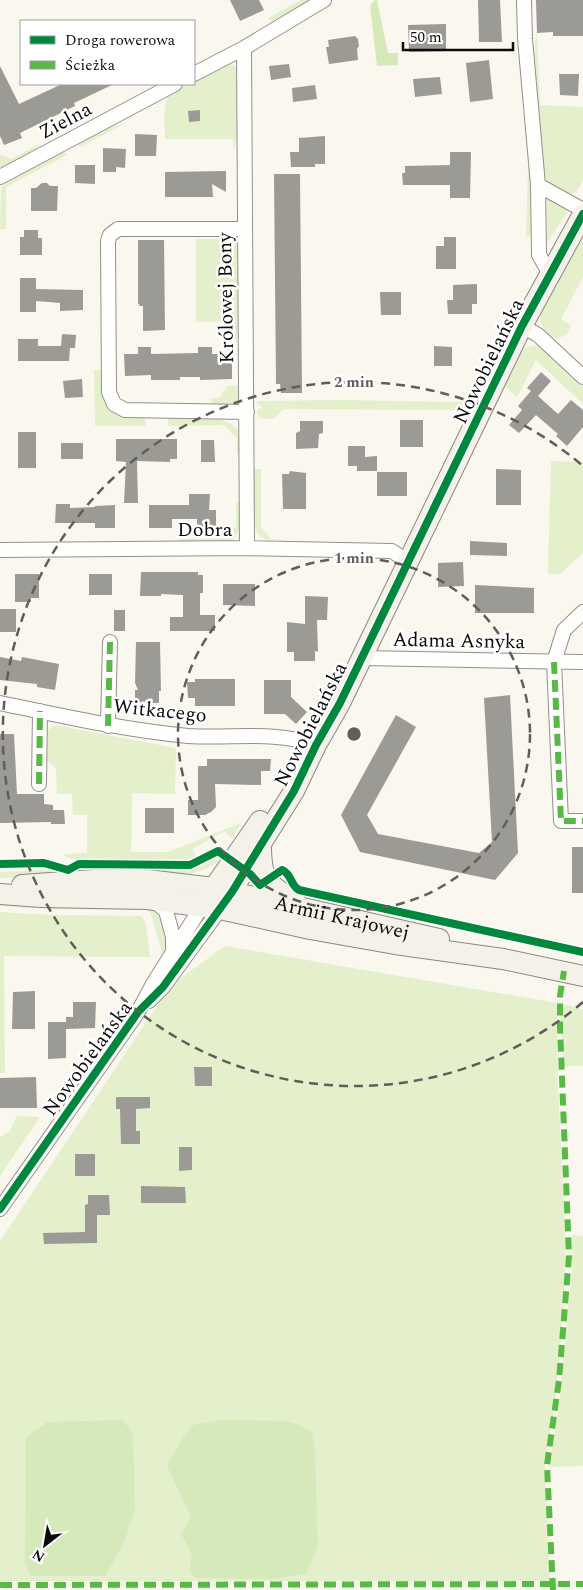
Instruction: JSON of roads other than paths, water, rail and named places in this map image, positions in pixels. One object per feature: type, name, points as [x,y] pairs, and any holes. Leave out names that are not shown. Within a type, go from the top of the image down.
[{"type":"street","points":[[195,73],[244,48],[324,0]]},
{"type":"street","points":[[524,0],[525,39],[538,185],[540,255],[550,274]]},
{"type":"street","name":"Królowej Bony","points":[[244,48],[247,548]]},
{"type":"street","name":"Zielna","points":[[0,177],[173,85]]},
{"type":"street","points":[[538,185],[583,210]]},
{"type":"street","name":"Nowobielańska","points":[[138,1012],[163,987],[211,907],[260,845],[294,791],[316,745],[340,703],[522,326],[583,214]]},
{"type":"street","points":[[244,229],[118,229],[110,235],[108,241],[109,392],[114,404],[125,410],[246,412]]},
{"type":"street","points":[[522,326],[538,335],[583,377]]},
{"type":"street","name":"Dobra","points":[[0,550],[247,548],[392,551],[408,562]]},
{"type":"street","points":[[583,612],[564,630],[554,662],[562,821],[583,821]]},
{"type":"street","points":[[108,726],[110,642]]},
{"type":"street","name":"Adama Asnyka","points":[[362,658],[583,662]]},
{"type":"street","name":"Witkacego","points":[[0,703],[108,726],[189,736],[279,736],[298,739],[316,745]]},
{"type":"street","points":[[39,784],[40,711]]},
{"type":"street","name":"Nowobielańska","points":[[223,890],[278,793],[316,745]]},
{"type":"street","points":[[260,845],[261,865],[267,880],[276,890],[315,910]]},
{"type":"street","name":"Armii Krajowej","points":[[0,886],[94,880],[147,880],[223,890],[437,938],[503,959]]},
{"type":"street","name":"Armii Krajowej","points":[[0,894],[41,897],[153,899],[211,907],[310,929],[503,959],[583,976]]},
{"type":"street","points":[[153,899],[166,911],[173,937],[174,951]]},
{"type":"street","name":"Nowobielańska","points":[[0,1209],[138,1012],[174,951],[211,907]]}]
